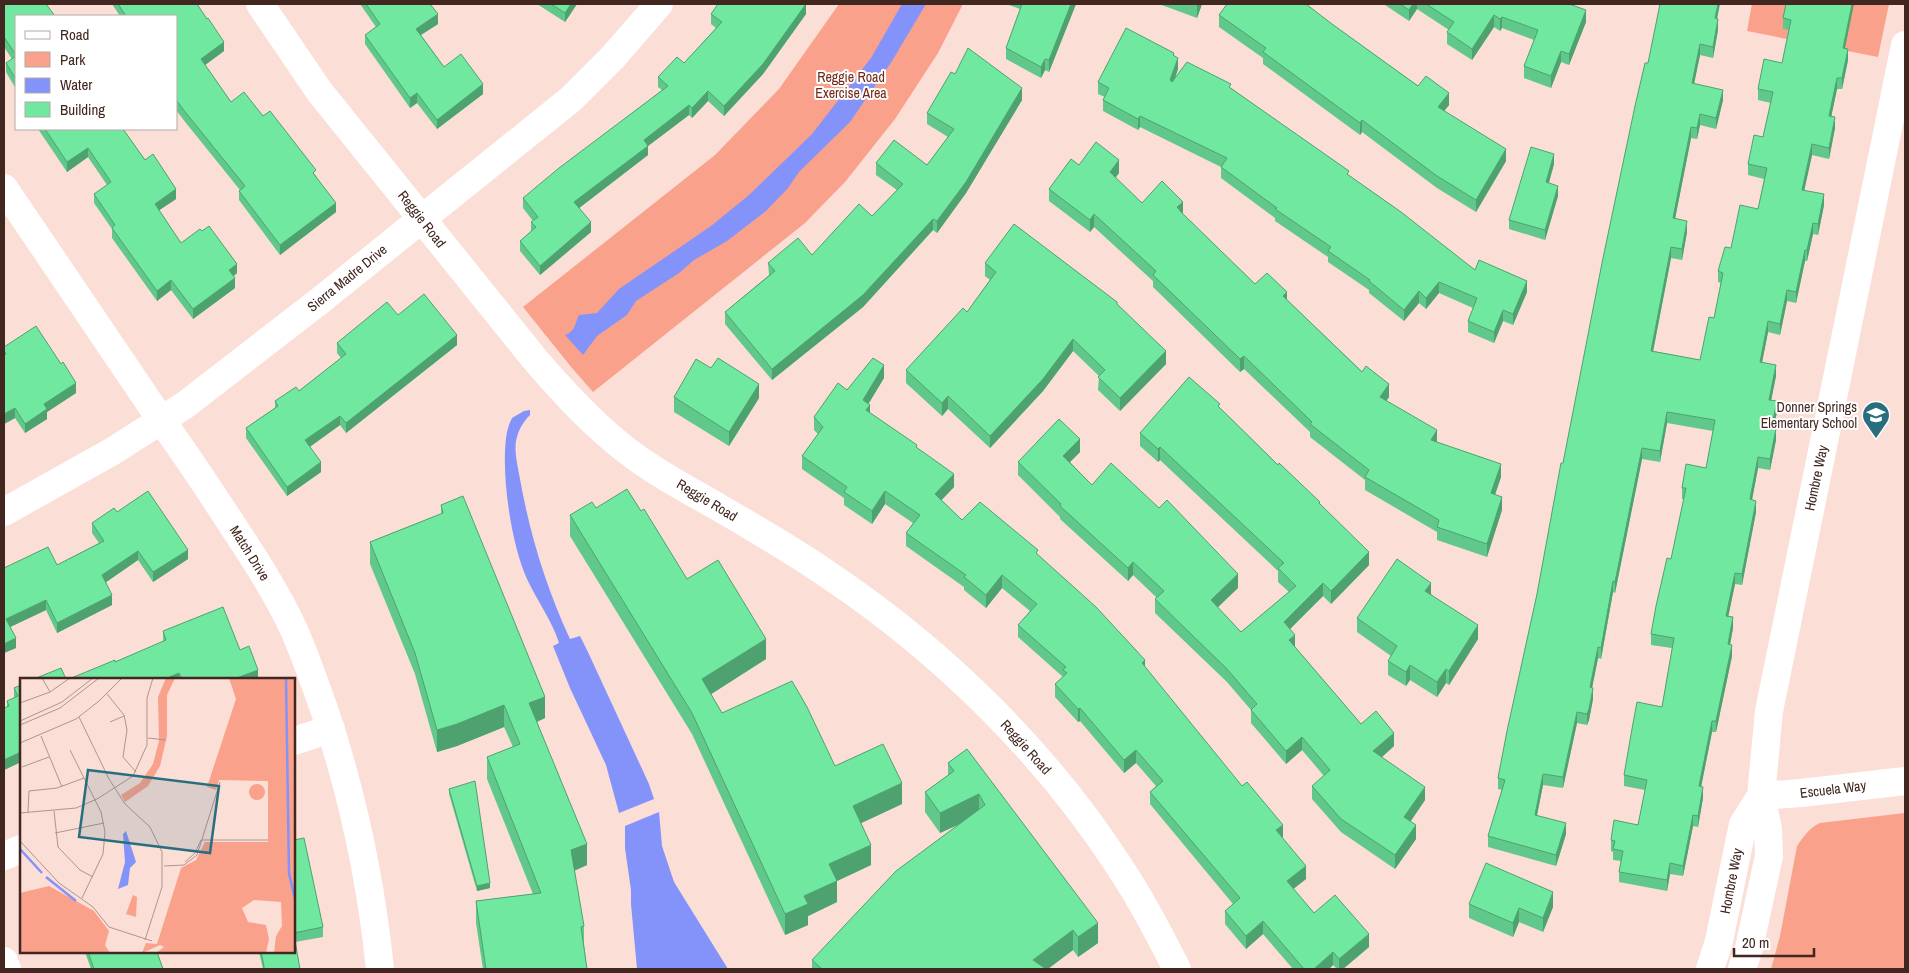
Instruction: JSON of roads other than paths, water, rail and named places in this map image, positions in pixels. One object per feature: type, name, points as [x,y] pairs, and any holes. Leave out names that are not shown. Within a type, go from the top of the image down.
[{"type":"street","name":"Reggie Road","points":[[260,4],[319,91],[561,390],[626,450],[656,470],[779,543],[871,604],[950,671],[996,714],[1039,760],[1087,820],[1120,867],[1177,969]]},
{"type":"street","name":"Sierra Madre Drive","points":[[4,512],[113,451],[185,405],[242,362],[572,98],[613,57],[659,4]]},
{"type":"street","name":"Hombre Way","points":[[1742,969],[1749,948],[1769,856],[1768,829],[1761,796],[1769,711],[1905,45]]},
{"type":"street","name":"Match Drive","points":[[4,188],[188,457],[270,586],[294,630],[331,729],[355,812],[366,860],[380,969]]},
{"type":"street","points":[[295,741],[331,729]]},
{"type":"street","name":"Escuela Way","points":[[1761,796],[1801,794],[1905,781]]},
{"type":"street","name":"Hombre Way","points":[[1710,969],[1719,941],[1743,824],[1761,796]]},
{"type":"street","points":[[4,856],[20,849]]},
{"type":"street","points":[[4,961],[7,969]]},
{"type":"water","points":[[902,4],[926,4],[892,61],[850,122],[799,172],[788,188],[766,211],[727,241],[694,260],[679,273],[636,301],[627,315],[597,336],[583,355],[565,335],[573,329],[579,315],[597,313],[619,289],[711,226],[749,195],[812,134],[871,58]]},
{"type":"water","points":[[530,410],[530,415],[518,434],[516,452],[524,500],[540,560],[553,600],[570,639],[580,636],[649,784],[654,799],[619,813],[606,765],[570,688],[553,646],[559,643],[527,579],[516,547],[508,507],[505,448],[507,432],[512,418],[524,411]]},
{"type":"water","points":[[659,812],[662,846],[674,882],[728,969],[637,969],[631,890],[625,848],[625,826]]},
{"type":"place","name":"Donner Springs Elementary School","points":[[1876,439]]},
{"type":"park label","name":"Reggie Road Exercise Area","points":[[851,86]]}]
